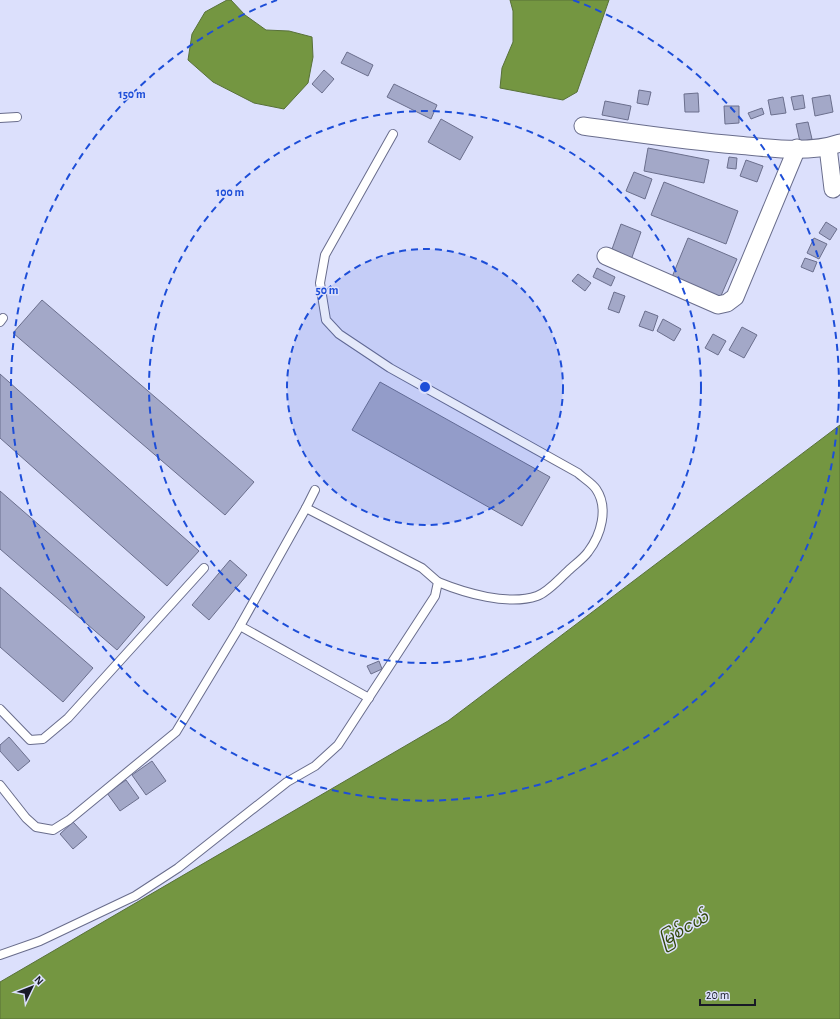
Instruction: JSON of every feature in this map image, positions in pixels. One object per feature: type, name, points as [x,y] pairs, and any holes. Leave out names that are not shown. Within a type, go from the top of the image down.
[{"type":"street","points":[[584,126],[677,140],[767,148],[797,148],[834,145],[834,190]]},
{"type":"street","points":[[606,256],[718,305],[727,303],[735,296],[797,148]]},
{"type":"lane","points":[[0,118],[17,117]]},
{"type":"lane","points":[[306,508],[422,568],[438,582],[462,591],[495,598],[516,599],[537,595],[559,579],[588,552],[598,535],[604,512],[596,489],[578,473],[390,368],[339,334],[326,320],[320,283],[325,255],[393,134]]},
{"type":"lane","points":[[0,785],[26,818],[36,827],[53,830],[64,823],[176,732],[240,626],[315,490]]},
{"type":"lane","points":[[0,709],[30,740],[43,739],[68,718],[204,568]]},
{"type":"lane","points":[[0,955],[40,941],[135,896],[178,868],[287,782],[315,766],[338,745],[435,596],[438,582]]},
{"type":"lane","points":[[240,626],[369,698]]},
{"type":"water","points":[[227,0],[231,0],[245,15],[266,30],[289,31],[312,37],[313,57],[308,83],[284,109],[254,103],[213,82],[188,60],[192,34],[205,12]]},
{"type":"water","points":[[510,0],[609,0],[577,92],[563,100],[500,88],[502,68],[513,42],[513,11]]},
{"type":"water","name":"မြစ်ငယ်","points":[[840,425],[840,1019],[0,1019],[0,982],[448,721]]},
{"type":"building","points":[[347,52],[373,65],[368,76],[341,63]]},
{"type":"building","points":[[324,70],[334,79],[322,93],[312,84]]},
{"type":"building","points":[[394,84],[437,105],[431,119],[387,97]]},
{"type":"building","points":[[639,90],[651,92],[648,105],[637,103]]},
{"type":"building","points":[[698,93],[699,112],[685,112],[684,94]]},
{"type":"building","points":[[803,95],[805,108],[794,110],[791,97]]},
{"type":"building","points":[[830,95],[833,112],[815,116],[812,98]]},
{"type":"building","points":[[783,97],[786,113],[771,115],[768,100]]},
{"type":"building","points":[[605,101],[631,106],[628,120],[602,115]]},
{"type":"building","points":[[724,106],[739,106],[739,123],[725,124]]},
{"type":"building","points":[[762,108],[764,114],[751,119],[748,113]]},
{"type":"building","points":[[441,119],[473,137],[460,160],[428,142]]},
{"type":"building","points":[[808,122],[812,139],[800,142],[796,124]]},
{"type":"building","points":[[648,148],[709,160],[704,183],[644,171]]},
{"type":"building","points":[[729,157],[737,158],[736,169],[727,168]]},
{"type":"building","points":[[746,160],[763,166],[757,182],[740,176]]},
{"type":"building","points":[[634,172],[652,179],[645,199],[626,191]]},
{"type":"building","points":[[664,182],[738,211],[726,244],[651,215]]},
{"type":"building","points":[[826,222],[837,229],[830,240],[819,233]]},
{"type":"building","points":[[621,224],[641,232],[631,260],[611,252]]},
{"type":"building","points":[[688,238],[737,259],[720,298],[672,277]]},
{"type":"building","points":[[814,238],[827,244],[819,259],[807,253]]},
{"type":"building","points":[[805,258],[817,262],[813,272],[801,267]]},
{"type":"building","points":[[597,268],[615,277],[611,286],[593,277]]},
{"type":"building","points":[[578,274],[591,283],[585,291],[572,281]]},
{"type":"building","points":[[614,292],[625,296],[619,313],[608,309]]},
{"type":"building","points":[[42,300],[254,482],[225,515],[13,333]]},
{"type":"building","points":[[645,311],[658,316],[653,331],[639,326]]},
{"type":"building","points":[[663,319],[681,329],[674,341],[657,331]]},
{"type":"building","points":[[742,327],[757,335],[744,358],[729,350]]},
{"type":"building","points":[[713,334],[726,341],[718,355],[705,348]]},
{"type":"building","points":[[0,374],[199,551],[167,586],[0,438]]},
{"type":"building","points":[[380,382],[550,477],[522,526],[352,430]]},
{"type":"building","points":[[0,491],[145,617],[117,650],[0,549]]},
{"type":"building","points":[[230,560],[247,575],[209,620],[192,605]]},
{"type":"building","points":[[0,587],[93,668],[63,702],[0,647]]},
{"type":"building","points":[[379,661],[382,669],[371,674],[367,666]]},
{"type":"building","points":[[9,737],[30,761],[18,771],[0,751],[0,745]]},
{"type":"building","points":[[152,761],[166,781],[146,795],[132,775]]},
{"type":"building","points":[[126,780],[139,798],[120,811],[107,793]]},
{"type":"building","points":[[73,822],[87,837],[73,849],[60,834]]}]
